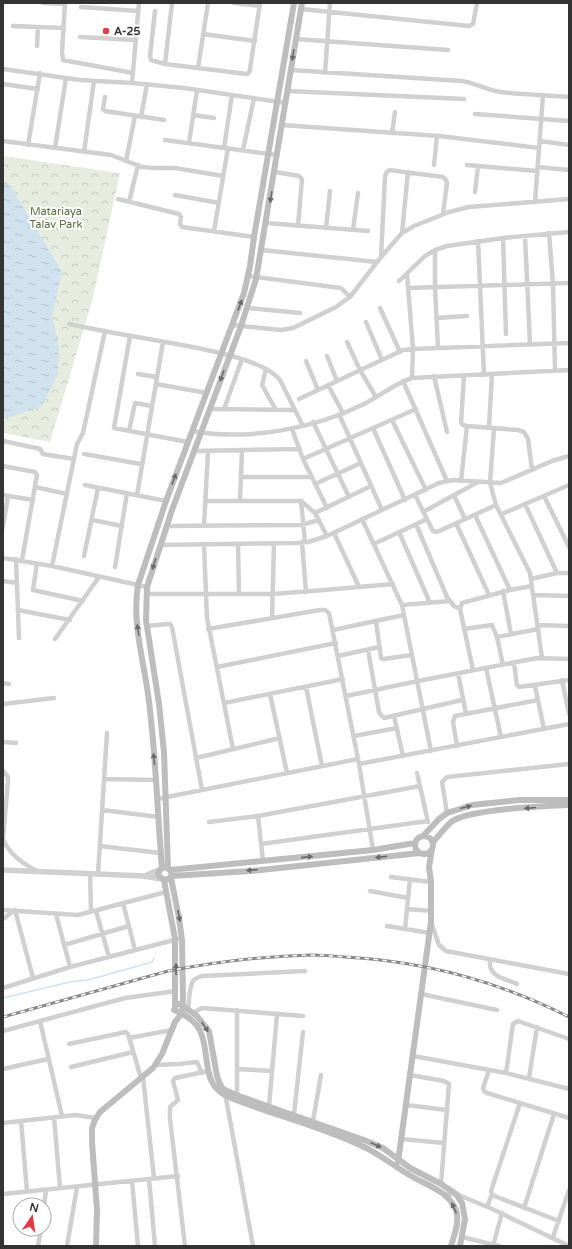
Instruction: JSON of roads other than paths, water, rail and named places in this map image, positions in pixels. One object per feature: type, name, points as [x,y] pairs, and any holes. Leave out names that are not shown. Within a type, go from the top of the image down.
[{"type":"main road","points":[[175,1022],[184,1015],[188,1009],[182,938],[180,918],[160,853],[159,817],[148,693],[136,617],[138,585],[166,501],[244,293],[294,3]]},
{"type":"main road","points":[[162,880],[167,872],[164,752],[159,704],[145,613],[147,587],[160,545],[200,432],[248,308],[257,277],[302,6]]},
{"type":"main road","points":[[429,867],[421,853],[416,849],[415,843],[418,838],[423,836],[439,819],[447,813],[472,805],[520,800],[569,800]]},
{"type":"main road","points":[[398,1168],[398,1159],[430,933],[432,911],[429,867],[433,842],[452,822],[465,815],[569,805]]},
{"type":"main road","points":[[423,836],[429,837],[433,842]]},
{"type":"main road","points":[[96,1246],[97,1210],[92,1128],[100,1112],[155,1065],[162,1054],[175,1022],[175,939],[166,892],[159,876],[167,872],[373,850],[415,843]]},
{"type":"main road","points":[[167,872],[251,871],[428,853],[432,849]]},
{"type":"main road","points":[[176,1003],[188,1009],[200,1019],[209,1031],[216,1076],[225,1093]]},
{"type":"main road","points":[[174,1010],[184,1015],[196,1025],[201,1033],[205,1072],[213,1086],[219,1092],[362,1145],[443,1194],[451,1202],[458,1217],[452,1246]]},
{"type":"main road","points":[[237,1098],[294,1114],[383,1148],[410,1168],[452,1190],[462,1203],[465,1213],[465,1222],[460,1246]]},
{"type":"street","points":[[43,3],[65,3],[62,56],[65,61],[133,73]]},
{"type":"street","points":[[132,83],[139,3]]},
{"type":"street","points":[[165,64],[172,3]]},
{"type":"street","points":[[198,68],[208,3]]},
{"type":"street","points":[[155,11],[150,59],[154,62],[248,74],[260,5],[234,3]]},
{"type":"street","points":[[325,73],[330,3]]},
{"type":"street","points":[[302,6],[329,12],[469,26],[473,24],[477,3]]},
{"type":"street","points":[[81,7],[138,11]]},
{"type":"street","points":[[13,26],[64,28]]},
{"type":"street","points":[[37,46],[38,27]]},
{"type":"street","points":[[203,34],[254,41]]},
{"type":"street","points":[[80,37],[136,40]]},
{"type":"street","points":[[296,39],[448,50]]},
{"type":"street","points":[[3,68],[66,78],[147,84],[286,103]]},
{"type":"street","points":[[291,70],[462,81],[476,84],[489,90],[501,92],[569,97]]},
{"type":"street","points":[[28,145],[40,74]]},
{"type":"street","points":[[55,148],[66,78]]},
{"type":"street","points":[[84,152],[94,81]]},
{"type":"street","points":[[3,84],[38,89]]},
{"type":"street","points":[[141,117],[147,84]]},
{"type":"street","points":[[189,143],[197,90]]},
{"type":"street","points":[[288,91],[464,99]]},
{"type":"street","points":[[214,231],[223,176],[232,95]]},
{"type":"street","points":[[535,202],[543,95]]},
{"type":"street","points":[[106,97],[105,111],[164,120]]},
{"type":"street","points":[[243,150],[254,98]]},
{"type":"street","points":[[392,133],[395,112]]},
{"type":"street","points":[[193,114],[214,118]]},
{"type":"street","points":[[475,114],[569,121]]},
{"type":"street","points":[[126,161],[135,116]]},
{"type":"street","points":[[282,125],[437,136],[539,148]]},
{"type":"street","points":[[434,165],[437,136]]},
{"type":"street","points":[[165,140],[277,155]]},
{"type":"street","points":[[3,141],[111,155],[138,165],[154,168],[175,168],[223,176]]},
{"type":"street","points":[[540,141],[569,145]]},
{"type":"street","points":[[129,202],[138,165]]},
{"type":"street","points":[[467,165],[569,170]]},
{"type":"street","points":[[475,192],[478,166]]},
{"type":"street","points":[[381,257],[386,173],[389,170],[443,177],[447,183],[443,214]]},
{"type":"street","points":[[275,172],[299,176],[302,179],[298,226]]},
{"type":"street","points":[[402,233],[408,172]]},
{"type":"street","points":[[326,228],[330,191]]},
{"type":"street","points":[[353,230],[358,193]]},
{"type":"street","points":[[175,195],[219,203]]},
{"type":"street","points":[[118,199],[179,214],[181,217],[180,224],[182,226],[254,237]]},
{"type":"street","points":[[232,325],[281,330],[293,328],[336,307],[350,297],[402,233],[414,226],[443,214],[469,207],[569,199]]},
{"type":"street","points":[[266,223],[368,231]]},
{"type":"street","points":[[400,281],[425,256],[435,250],[447,246],[503,238],[569,232]]},
{"type":"street","points":[[549,233],[553,284],[555,371]]},
{"type":"street","points":[[525,236],[530,344]]},
{"type":"street","points":[[503,238],[506,334]]},
{"type":"street","points":[[478,241],[484,375]]},
{"type":"street","points":[[262,250],[377,262]]},
{"type":"street","points":[[435,250],[438,348]]},
{"type":"street","points":[[407,274],[413,349],[412,378]]},
{"type":"street","points":[[248,276],[341,288],[350,297]]},
{"type":"street","points":[[408,288],[569,283]]},
{"type":"street","points":[[248,308],[300,313]]},
{"type":"street","points":[[380,308],[400,352]]},
{"type":"street","points":[[436,318],[467,316]]},
{"type":"street","points":[[366,322],[382,360]]},
{"type":"street","points":[[69,324],[222,353],[266,369],[276,375],[280,380],[303,426]]},
{"type":"street","points":[[52,566],[77,444],[83,433],[105,331]]},
{"type":"street","points":[[130,336],[114,427],[115,429],[188,442]]},
{"type":"street","points":[[137,495],[141,464],[148,434],[163,342]]},
{"type":"street","points":[[347,342],[360,370],[376,397]]},
{"type":"street","points":[[299,398],[400,352],[413,349],[569,343]]},
{"type":"street","points":[[326,356],[337,381]]},
{"type":"street","points":[[224,409],[242,359]]},
{"type":"street","points":[[306,361],[318,390]]},
{"type":"street","points":[[266,369],[262,385],[276,410]]},
{"type":"street","points":[[192,431],[238,434],[292,429],[364,404],[403,381],[412,378],[569,370]]},
{"type":"street","points":[[138,374],[157,377]]},
{"type":"street","points":[[492,374],[490,483],[496,505],[502,514],[526,564],[531,579],[542,658]]},
{"type":"street","points":[[434,376],[448,432]]},
{"type":"street","points":[[464,376],[460,421],[463,425],[467,426],[518,430],[524,432],[530,447],[532,470]]},
{"type":"street","points":[[403,381],[446,481]]},
{"type":"street","points":[[156,384],[207,393]]},
{"type":"street","points":[[328,385],[382,510]]},
{"type":"street","points":[[129,431],[134,403],[152,406]]},
{"type":"street","points":[[210,409],[295,410]]},
{"type":"street","points":[[303,459],[416,409]]},
{"type":"street","points":[[392,420],[426,490]]},
{"type":"street","points":[[313,422],[349,497]]},
{"type":"street","points":[[461,481],[467,426]]},
{"type":"street","points":[[373,428],[405,500]]},
{"type":"street","points":[[292,429],[303,459],[327,508]]},
{"type":"street","points":[[3,441],[36,448],[45,454],[74,459]]},
{"type":"street","points":[[240,501],[242,450]]},
{"type":"street","points":[[194,451],[300,450]]},
{"type":"street","points":[[204,526],[208,451]]},
{"type":"street","points":[[84,454],[141,464]]},
{"type":"street","points":[[160,545],[274,544],[304,542],[334,533],[446,481],[501,483],[552,461],[569,456]]},
{"type":"street","points":[[315,484],[361,462]]},
{"type":"street","points":[[3,466],[35,472],[37,475],[22,560]]},
{"type":"street","points":[[241,478],[312,477]]},
{"type":"street","points":[[423,512],[479,482]]},
{"type":"street","points":[[85,485],[166,501]]},
{"type":"street","points":[[502,514],[569,485]]},
{"type":"street","points":[[315,513],[371,486]]},
{"type":"street","points":[[35,487],[67,494]]},
{"type":"street","points":[[84,556],[98,488]]},
{"type":"street","points":[[115,567],[127,493]]},
{"type":"street","points":[[3,527],[6,495],[33,500]]},
{"type":"street","points":[[415,495],[433,531],[435,532],[496,505]]},
{"type":"street","points":[[454,495],[465,519]]},
{"type":"street","points":[[544,496],[569,547]]},
{"type":"street","points":[[205,501],[301,501],[315,513],[327,536]]},
{"type":"street","points":[[301,501],[306,592]]},
{"type":"street","points":[[525,504],[557,573]]},
{"type":"street","points":[[475,515],[510,590]]},
{"type":"street","points":[[362,519],[402,605],[431,751]]},
{"type":"street","points":[[374,544],[427,519]]},
{"type":"street","points":[[92,520],[122,526]]},
{"type":"street","points":[[167,526],[303,524],[319,520]]},
{"type":"street","points":[[456,523],[489,595]]},
{"type":"street","points":[[416,524],[450,601],[460,609]]},
{"type":"street","points":[[399,532],[430,603]]},
{"type":"street","points":[[334,533],[359,587]]},
{"type":"street","points":[[238,544],[239,594]]},
{"type":"street","points":[[272,618],[274,544]]},
{"type":"street","points":[[204,545],[205,595],[208,629],[233,749]]},
{"type":"street","points":[[3,558],[52,566],[147,587]]},
{"type":"street","points":[[16,559],[19,638]]},
{"type":"street","points":[[37,563],[33,590],[83,601]]},
{"type":"street","points":[[531,579],[557,573],[569,573]]},
{"type":"street","points":[[56,639],[99,577]]},
{"type":"street","points":[[3,581],[17,583]]},
{"type":"street","points":[[146,594],[272,594],[393,584]]},
{"type":"street","points":[[473,670],[460,609],[461,605],[464,601],[503,591],[532,586]]},
{"type":"street","points":[[503,591],[511,634]]},
{"type":"street","points":[[534,595],[569,596]]},
{"type":"street","points":[[402,605],[450,601]]},
{"type":"street","points":[[18,610],[70,620]]},
{"type":"street","points":[[208,629],[320,610],[325,610],[329,613],[359,762],[373,850]]},
{"type":"street","points":[[333,630],[404,615]]},
{"type":"street","points":[[376,621],[382,659],[412,655]]},
{"type":"street","points":[[147,626],[170,624],[172,627],[202,790]]},
{"type":"street","points":[[464,629],[492,626],[497,637],[503,665]]},
{"type":"street","points":[[497,637],[538,627],[569,626]]},
{"type":"street","points":[[217,667],[336,643]]},
{"type":"street","points":[[338,656],[379,647]]},
{"type":"street","points":[[368,650],[381,715],[384,718],[462,700]]},
{"type":"street","points":[[346,696],[473,670],[542,658],[569,659]]},
{"type":"street","points":[[514,663],[517,685],[519,687],[535,686],[562,680],[569,680]]},
{"type":"street","points":[[486,668],[501,737]]},
{"type":"street","points":[[458,673],[462,700],[466,714]]},
{"type":"street","points":[[224,703],[343,680]]},
{"type":"street","points":[[562,680],[569,714]]},
{"type":"street","points":[[3,683],[9,684]]},
{"type":"street","points":[[535,686],[544,728]]},
{"type":"street","points":[[306,687],[322,766]]},
{"type":"street","points":[[270,694],[287,773]]},
{"type":"street","points":[[3,704],[54,698]]},
{"type":"street","points":[[457,746],[453,722],[455,716],[538,700]]},
{"type":"street","points":[[394,716],[403,756]]},
{"type":"street","points":[[157,799],[322,766],[403,756],[569,724]]},
{"type":"street","points":[[354,736],[397,728]]},
{"type":"street","points":[[98,874],[106,733]]},
{"type":"street","points":[[196,758],[280,738]]},
{"type":"street","points":[[3,742],[16,743]]},
{"type":"street","points":[[447,813],[442,787],[443,780],[447,777],[569,764]]},
{"type":"street","points":[[3,771],[8,777],[5,798],[3,840],[12,854],[37,871]]},
{"type":"street","points":[[417,773],[430,828]]},
{"type":"street","points":[[104,779],[156,780]]},
{"type":"street","points":[[209,822],[258,816],[364,798],[420,786]]},
{"type":"street","points":[[102,810],[159,817]]},
{"type":"street","points":[[258,816],[263,861]]},
{"type":"street","points":[[261,844],[428,821]]},
{"type":"street","points":[[100,846],[160,853]]},
{"type":"street","points":[[3,870],[144,876],[162,880]]},
{"type":"street","points":[[144,876],[167,872]]},
{"type":"street","points":[[90,873],[94,912],[103,934],[109,957]]},
{"type":"street","points":[[391,877],[431,882]]},
{"type":"street","points":[[405,929],[410,879]]},
{"type":"street","points":[[370,891],[408,898]]},
{"type":"street","points":[[3,910],[78,915],[166,892]]},
{"type":"street","points":[[123,903],[135,950]]},
{"type":"street","points":[[407,909],[432,911]]},
{"type":"street","points":[[3,919],[15,910]]},
{"type":"street","points":[[15,910],[33,978]]},
{"type":"street","points":[[56,914],[70,967]]},
{"type":"street","points":[[431,922],[440,945],[446,951],[569,974]]},
{"type":"street","points":[[64,945],[129,926]]},
{"type":"street","points":[[387,926],[430,933]]},
{"type":"street","points":[[3,988],[70,967],[182,938]]},
{"type":"street","points":[[490,960],[490,968],[492,972],[497,976],[517,984]]},
{"type":"street","points":[[303,1016],[237,1010],[202,1008],[188,1009],[193,980],[202,976],[305,971]]},
{"type":"street","points":[[3,1031],[125,998],[176,991]]},
{"type":"street","points":[[421,994],[497,1010]]},
{"type":"street","points":[[237,1010],[237,1098]]},
{"type":"street","points":[[269,1106],[277,1014]]},
{"type":"street","points":[[40,1021],[62,1116]]},
{"type":"street","points":[[506,1073],[513,1024],[518,1021],[569,1039]]},
{"type":"street","points":[[529,1078],[538,1027]]},
{"type":"street","points":[[129,1038],[172,1030]]},
{"type":"street","points":[[68,1044],[124,1032],[127,1033],[142,1077],[155,1246]]},
{"type":"street","points":[[294,1114],[303,1032]]},
{"type":"street","points":[[71,1067],[133,1052]]},
{"type":"street","points":[[413,1056],[506,1073],[569,1089]]},
{"type":"street","points":[[3,1069],[48,1059]]},
{"type":"street","points":[[155,1065],[198,1062],[205,1072],[175,1078],[173,1080],[178,1100],[171,1105],[170,1108],[185,1246]]},
{"type":"street","points":[[237,1069],[272,1071]]},
{"type":"street","points":[[489,1070],[483,1088],[484,1091],[569,1118]]},
{"type":"street","points":[[313,1121],[321,1075]]},
{"type":"street","points":[[410,1076],[448,1082],[441,1184]]},
{"type":"street","points":[[225,1093],[253,1246]]},
{"type":"street","points":[[487,1207],[520,1103]]},
{"type":"street","points":[[406,1105],[447,1110]]},
{"type":"street","points":[[524,1208],[554,1114]]},
{"type":"street","points":[[3,1123],[79,1115],[96,1118]]},
{"type":"street","points":[[54,1117],[60,1188]]},
{"type":"street","points":[[21,1121],[27,1192]]},
{"type":"street","points":[[401,1139],[444,1143]]},
{"type":"street","points":[[3,1194],[178,1176]]},
{"type":"street","points":[[132,1181],[138,1246]]},
{"type":"street","points":[[67,1246],[77,1187]]},
{"type":"street","points":[[45,1197],[46,1190]]},
{"type":"street","points":[[554,1237],[569,1190]]},
{"type":"street","points":[[443,1194],[456,1194],[502,1213],[554,1237],[569,1246]]},
{"type":"street","points":[[492,1194],[558,1221]]},
{"type":"street","points":[[493,1245],[502,1213]]},
{"type":"street","points":[[462,1237],[499,1246]]},
{"type":"water","points":[[3,184],[10,185],[62,272],[52,316],[59,346],[58,374],[42,406],[8,418],[3,417]]},
{"type":"waterway","points":[[3,998],[70,982],[88,980],[152,962],[154,958]]},
{"type":"railway","points":[[3,1017],[168,971],[239,960],[312,955],[374,959],[403,963],[460,975],[516,993],[569,1017]]},
{"type":"place","name":"A-25","points":[[106,31]]},
{"type":"park label","name":"Matariaya Talav Park","points":[[56,217]]}]
